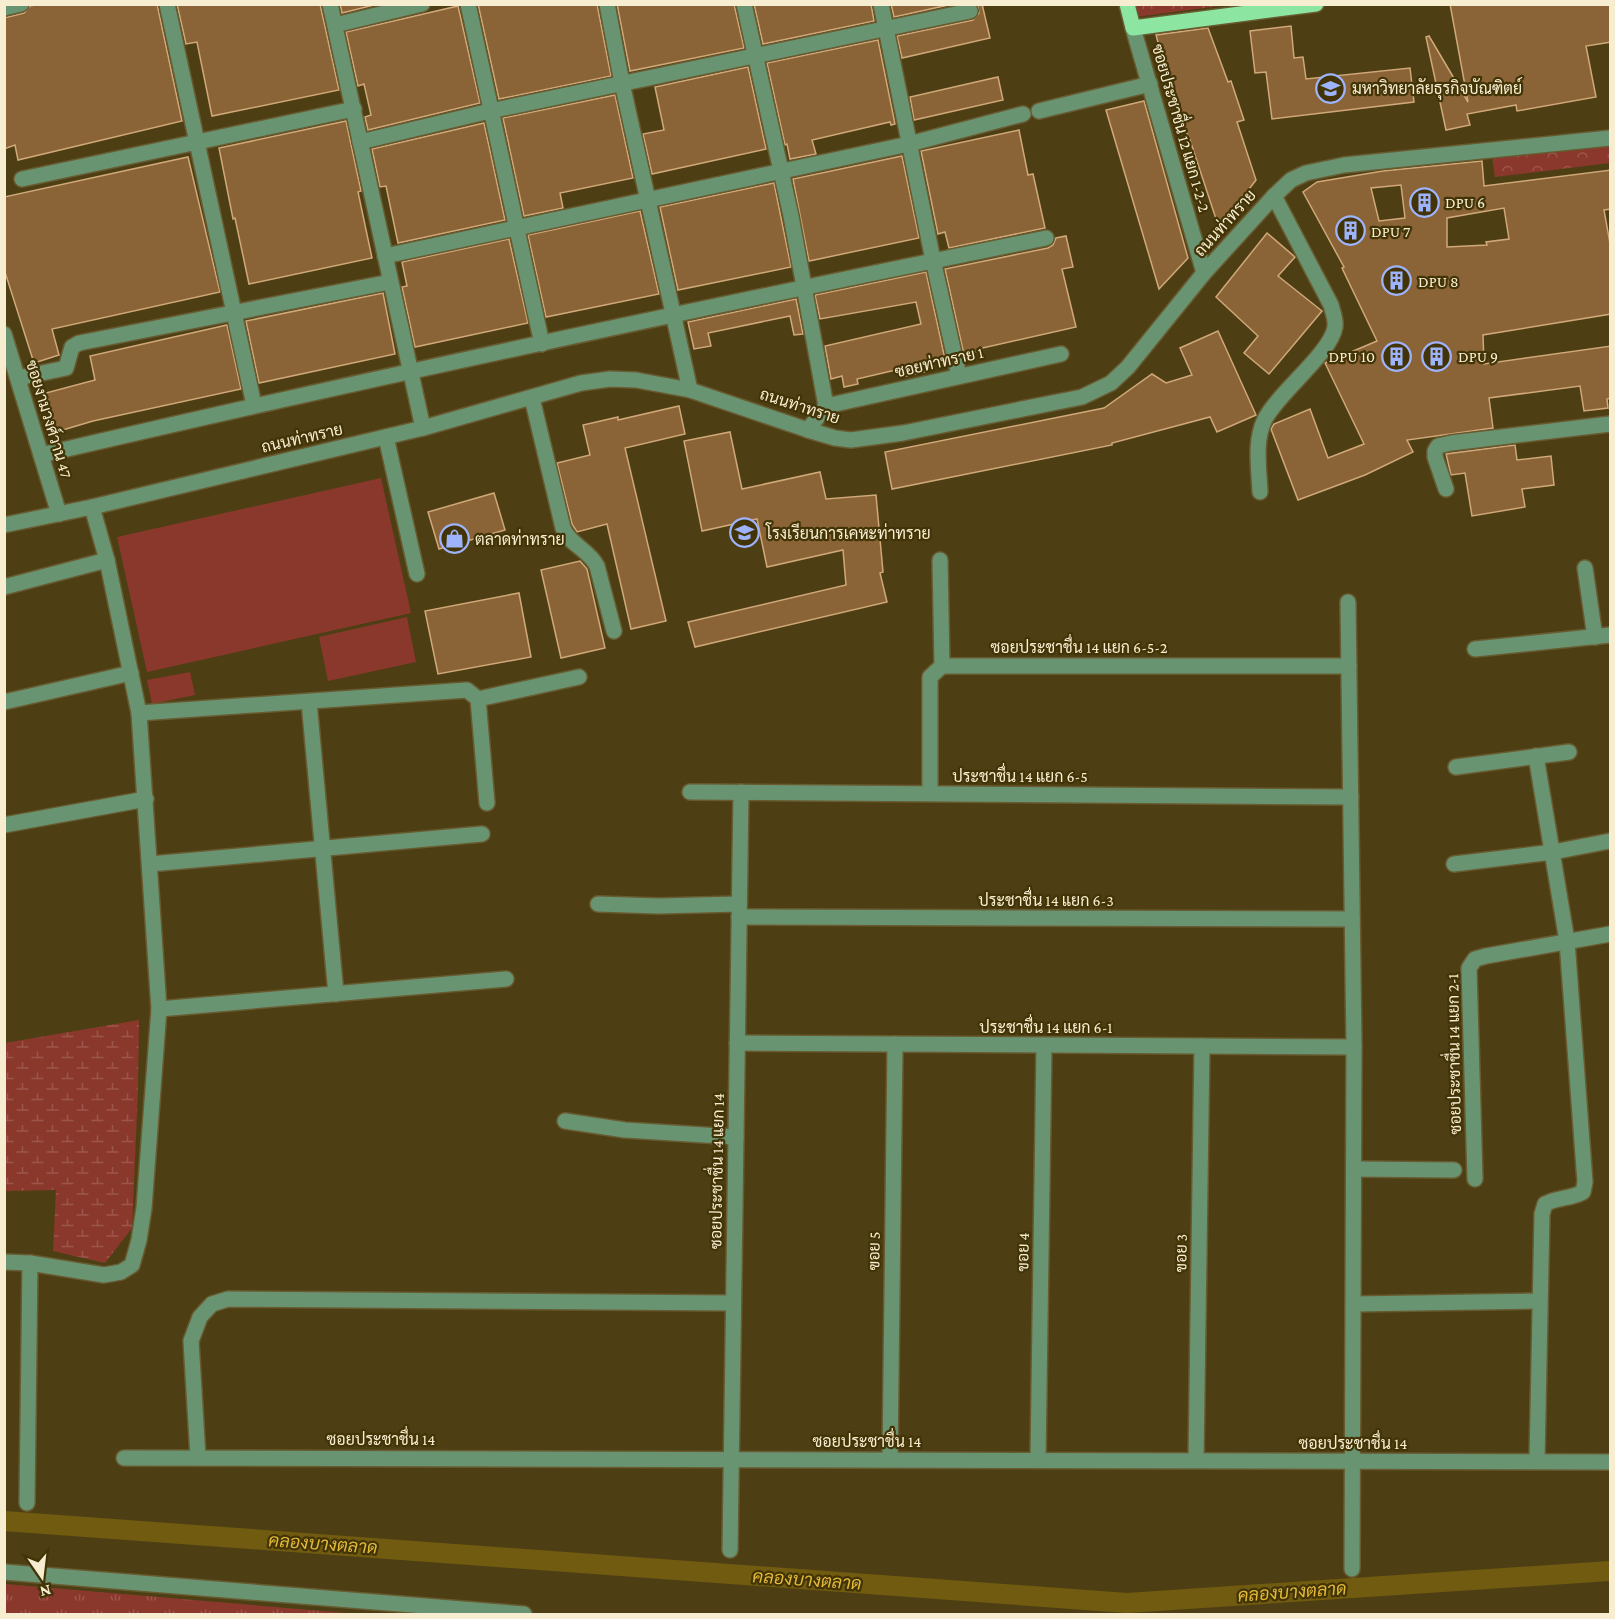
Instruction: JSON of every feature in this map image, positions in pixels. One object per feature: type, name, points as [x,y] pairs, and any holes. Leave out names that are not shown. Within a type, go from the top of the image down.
[{"type":"main road","points":[[1127,4],[1134,28],[1316,4]]},
{"type":"street","points":[[4,8],[21,4]]},
{"type":"street","points":[[167,4],[254,405]]},
{"type":"street","points":[[330,4],[423,429]]},
{"type":"street","points":[[335,25],[422,4]]},
{"type":"street","points":[[468,4],[542,344]]},
{"type":"street","points":[[607,4],[622,83],[690,390]]},
{"type":"street","points":[[744,4],[805,287],[826,406],[808,430]]},
{"type":"street","points":[[881,4],[959,376]]},
{"type":"street","points":[[360,142],[490,111],[970,11]]},
{"type":"street","name":"ซอยประชาชื่น 12 แยก 1-2-2","points":[[1134,28],[1204,273]]},
{"type":"street","points":[[1039,111],[1150,84]]},
{"type":"street","points":[[22,180],[354,109]]},
{"type":"street","points":[[385,256],[909,144],[1023,114]]},
{"type":"street","name":"ถนนท่าทราย","points":[[4,525],[92,507],[423,429],[581,383],[610,379],[636,380],[690,390],[808,430],[835,438],[852,440],[876,438],[1082,397],[1112,383],[1128,367],[1204,273],[1291,180],[1306,173],[1344,165],[1611,138]]},
{"type":"street","points":[[1260,492],[1259,436],[1265,419],[1277,401],[1328,343],[1335,329],[1335,318],[1331,305],[1274,196]]},
{"type":"street","points":[[41,455],[254,405],[1046,238]]},
{"type":"street","points":[[18,378],[64,369],[68,366],[72,347],[79,343],[390,282]]},
{"type":"street","name":"ซอยงามวงศ์วาน 47","points":[[4,334],[58,514]]},
{"type":"street","name":"ซอยท่าทราย 1","points":[[826,406],[1061,354]]},
{"type":"street","points":[[532,398],[563,528],[568,539],[593,558],[597,566],[614,631]]},
{"type":"street","points":[[1446,489],[1435,457],[1438,446],[1611,424]]},
{"type":"street","points":[[386,437],[417,574]]},
{"type":"street","points":[[4,1262],[30,1263],[104,1275],[121,1272],[132,1265],[144,1208],[159,1009],[140,713],[107,560],[92,507]]},
{"type":"street","points":[[4,587],[107,560]]},
{"type":"street","points":[[930,793],[930,677],[942,666],[940,560]]},
{"type":"street","points":[[1475,649],[1603,636],[1585,568]]},
{"type":"street","points":[[1348,602],[1354,1047],[1353,1569]]},
{"type":"street","name":"ซอยประชาชื่น 14 แยก 6-5-2","points":[[942,666],[1349,666]]},
{"type":"street","points":[[4,702],[131,673]]},
{"type":"street","points":[[140,713],[473,694],[579,676]]},
{"type":"street","points":[[473,694],[487,803]]},
{"type":"street","points":[[309,702],[336,994]]},
{"type":"street","points":[[1456,767],[1569,752]]},
{"type":"street","points":[[1536,756],[1567,941],[1585,1182],[1583,1192],[1574,1197],[1554,1199],[1545,1204],[1542,1214],[1538,1461]]},
{"type":"street","name":"ประชาชื่น 14 แยก 6-5","points":[[690,792],[1351,797]]},
{"type":"street","name":"ซอยประชาชื่น 14 แยก 14","points":[[730,1550],[741,792]]},
{"type":"street","points":[[4,825],[146,799]]},
{"type":"street","points":[[150,864],[482,834]]},
{"type":"street","points":[[1454,864],[1553,852],[1611,841]]},
{"type":"street","name":"ประชาชื่น 14 แยก 6-3","points":[[598,904],[739,911],[1352,919]]},
{"type":"street","name":"ซอยประชาชื่น 14 แยก 2-1","points":[[1475,1179],[1469,968],[1475,959],[1486,956],[1611,934]]},
{"type":"street","points":[[159,1009],[506,979]]},
{"type":"street","name":"ประชาชื่น 14 แยก 6-1","points":[[737,1043],[1354,1047]]},
{"type":"street","name":"ฃอย 5","points":[[890,1459],[895,1044]]},
{"type":"street","name":"ขอย 4","points":[[1038,1460],[1044,1045]]},
{"type":"street","name":"ขอย 3","points":[[1196,1460],[1202,1046]]},
{"type":"street","points":[[565,1120],[625,1130],[736,1137]]},
{"type":"street","points":[[1354,1169],[1454,1170]]},
{"type":"street","points":[[27,1503],[30,1263]]},
{"type":"street","points":[[198,1457],[191,1341],[200,1317],[212,1304],[228,1299],[733,1303]]},
{"type":"street","points":[[1353,1304],[1539,1301]]},
{"type":"street","name":"ซอยประชาชื่น 14","points":[[124,1458],[1611,1462]]},
{"type":"street","points":[[4,1572],[524,1614]]},
{"type":"green space","points":[[1235,4],[1135,17],[1132,5]]},
{"type":"green space","points":[[1610,142],[1610,163],[1495,177],[1492,156]]},
{"type":"green space","points":[[381,478],[411,613],[147,672],[117,537]]},
{"type":"green space","points":[[407,617],[416,662],[328,681],[319,637]]},
{"type":"green space","points":[[190,672],[195,695],[152,704],[147,680]]},
{"type":"green space","points":[[139,1020],[132,1228],[105,1263],[53,1251],[56,1190],[5,1191],[5,1043]]},
{"type":"green space","points":[[5,1584],[358,1614],[5,1614]]},
{"type":"building","points":[[39,4],[157,4],[182,121],[18,160],[15,145],[4,149],[4,18],[24,13],[30,6]]},
{"type":"building","points":[[177,4],[320,4],[339,90],[212,116],[197,42],[186,44]]},
{"type":"building","points":[[340,4],[378,4],[342,13]]},
{"type":"building","points":[[478,4],[597,4],[611,76],[499,99]]},
{"type":"building","points":[[617,4],[734,4],[744,48],[630,71]]},
{"type":"building","points":[[754,4],[871,4],[874,21],[763,44]]},
{"type":"building","points":[[891,4],[953,4],[894,17]]},
{"type":"building","points":[[977,4],[982,4],[990,38],[902,58],[897,36],[973,20],[979,13]]},
{"type":"building","points":[[1450,4],[1611,4],[1611,42],[1586,46],[1596,97],[1517,111],[1516,105],[1467,114],[1470,125],[1446,130],[1426,37],[1429,36],[1468,102]]},
{"type":"building","points":[[458,6],[480,103],[368,130],[365,117],[371,115],[364,84],[358,86],[346,32]]},
{"type":"building","points":[[1291,26],[1294,58],[1303,57],[1306,79],[1410,68],[1414,102],[1272,119],[1266,72],[1255,73],[1250,31]]},
{"type":"building","points":[[1208,28],[1228,82],[1231,81],[1244,120],[1237,122],[1256,180],[1219,228],[1173,87],[1170,88],[1156,35]]},
{"type":"building","points":[[878,40],[895,124],[891,125],[890,122],[812,140],[816,154],[790,159],[767,63]]},
{"type":"building","points":[[748,67],[766,149],[652,174],[643,134],[664,130],[655,87]]},
{"type":"building","points":[[998,77],[1003,100],[914,120],[910,97]]},
{"type":"building","points":[[615,95],[633,178],[560,193],[563,208],[524,216],[503,118]]},
{"type":"building","points":[[1144,101],[1188,258],[1159,289],[1106,110]]},
{"type":"building","points":[[346,121],[372,258],[249,284],[219,148]]},
{"type":"building","points":[[484,123],[505,220],[398,243],[386,186],[380,187],[372,149]]},
{"type":"building","points":[[1019,130],[1028,175],[1033,174],[1045,228],[949,248],[945,232],[938,234],[921,151]]},
{"type":"building","points":[[902,156],[919,238],[809,261],[793,179]]},
{"type":"building","points":[[188,157],[220,292],[52,329],[59,355],[34,363],[4,269],[4,197]]},
{"type":"building","points":[[1482,161],[1484,186],[1611,170],[1611,209],[1604,210],[1611,249],[1611,314],[1483,335],[1484,364],[1611,346],[1611,398],[1607,399],[1608,408],[1584,411],[1580,386],[1489,398],[1493,428],[1407,440],[1413,452],[1365,475],[1298,500],[1271,429],[1274,424],[1310,409],[1328,458],[1364,444],[1325,363],[1377,341],[1342,268],[1344,267],[1303,192],[1317,182],[1383,171]],"holes":[[[1401,185],[1405,218],[1379,221],[1371,188]],[[1504,208],[1509,239],[1486,242],[1487,245],[1447,247],[1447,218]]]},
{"type":"building","points":[[774,183],[791,267],[678,290],[660,207]]},
{"type":"building","points":[[640,211],[659,294],[546,317],[528,235]]},
{"type":"building","points":[[1267,233],[1295,257],[1278,276],[1322,311],[1269,374],[1244,353],[1258,336],[1216,297]]},
{"type":"building","points":[[1066,236],[1073,267],[1062,269],[1076,327],[978,349],[979,351],[964,355],[945,269],[1048,248],[1053,245],[1056,238]]},
{"type":"building","points":[[509,239],[528,323],[415,347],[402,287],[407,286],[402,262]]},
{"type":"building","points":[[926,272],[945,359],[927,363],[928,371],[902,377],[900,369],[857,379],[858,384],[844,387],[842,376],[831,379],[825,346],[921,324],[916,302],[820,319],[815,295]]},
{"type":"building","points":[[383,293],[395,354],[259,383],[246,321]]},
{"type":"building","points":[[796,299],[803,334],[794,335],[790,316],[708,333],[711,346],[694,349],[688,322]]},
{"type":"building","points":[[227,325],[241,389],[93,421],[56,432],[46,393],[95,380],[90,356]]},
{"type":"building","points":[[1218,331],[1256,415],[1217,432],[1210,417],[1112,443],[1112,445],[892,489],[885,452],[1104,408],[1152,374],[1166,383],[1192,375],[1180,348]]},
{"type":"building","points":[[679,406],[685,434],[625,448],[666,621],[631,629],[607,524],[577,532],[572,524],[557,463],[590,455],[583,425],[618,417],[618,420]]},
{"type":"building","points":[[730,432],[742,489],[820,472],[826,499],[876,495],[883,572],[880,573],[887,602],[695,647],[688,622],[846,585],[843,550],[767,567],[757,519],[702,531],[684,441]]},
{"type":"building","points":[[1515,445],[1517,460],[1551,456],[1554,485],[1522,489],[1525,507],[1472,516],[1465,473],[1451,475],[1446,454]]},
{"type":"building","points":[[494,493],[505,530],[439,549],[428,512]]},
{"type":"building","points":[[580,561],[587,569],[605,648],[561,658],[541,570]]},
{"type":"building","points":[[519,593],[531,657],[438,674],[425,611]]},
{"type":"waterway","name":"คลองบางตลาด","points":[[4,1521],[1127,1603],[1610,1571]]},
{"type":"place","name":"มหาวิทยาลัยธุรกิจบัณฑิตย์","points":[[1331,88]]},
{"type":"place","name":"DPU 6","points":[[1424,202]]},
{"type":"place","name":"DPU 7","points":[[1350,231]]},
{"type":"place","name":"DPU 8","points":[[1397,281]]},
{"type":"place","name":"DPU 10","points":[[1396,356]]},
{"type":"place","name":"DPU 9","points":[[1437,356]]},
{"type":"place","name":"โรงเรียนการเคหะท่าทราย","points":[[745,533]]},
{"type":"place","name":"ตลาดท่าทราย","points":[[454,539]]}]
